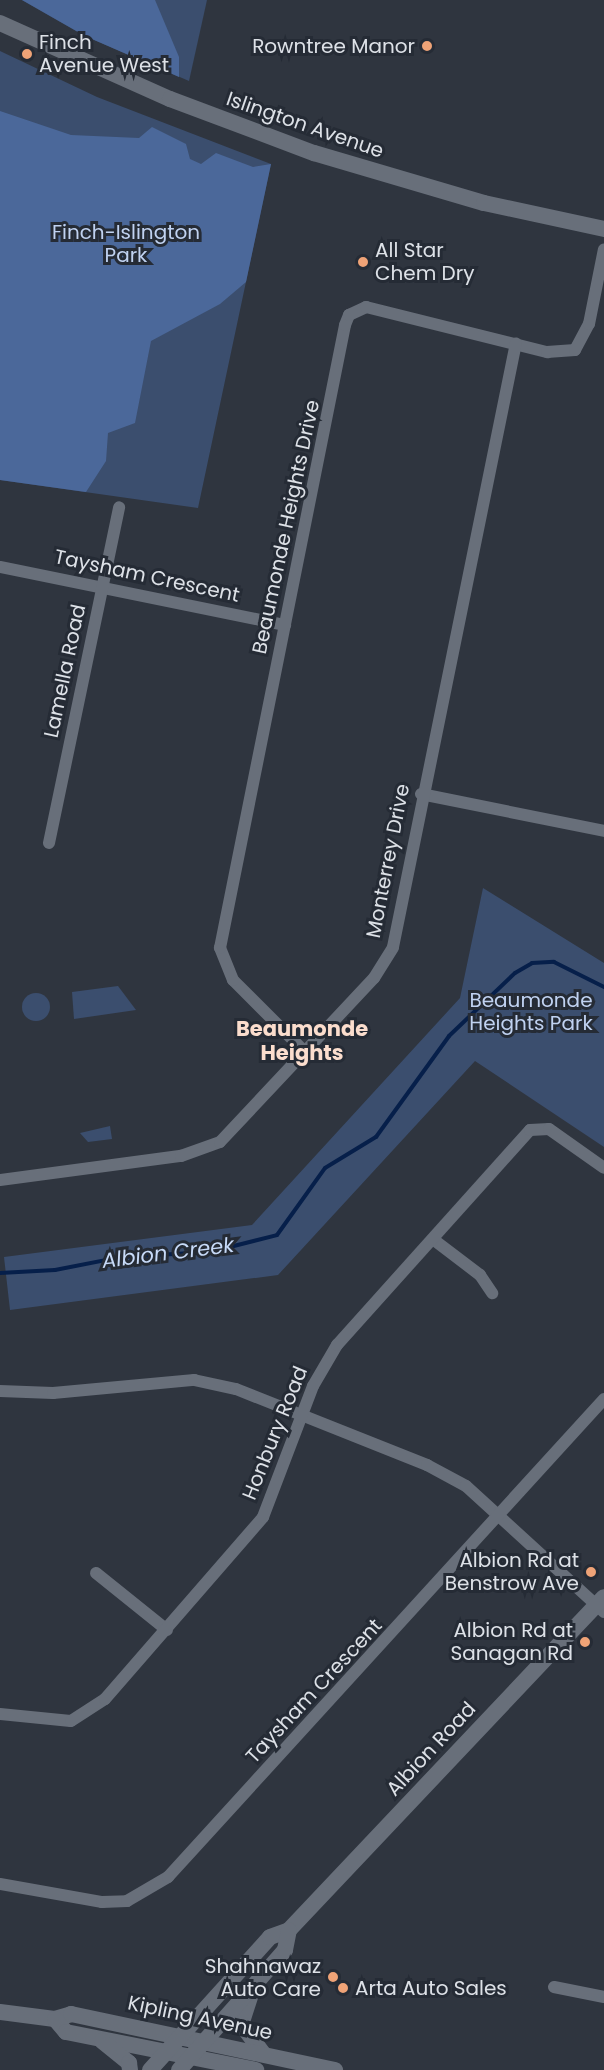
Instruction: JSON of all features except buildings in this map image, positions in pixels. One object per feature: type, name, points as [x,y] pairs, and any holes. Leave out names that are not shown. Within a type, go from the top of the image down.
[{"type":"main road","name":"Islington Avenue","points":[[2,22],[170,99],[314,153],[484,203],[604,228]]},
{"type":"main road","name":"Albion Road","points":[[150,2070],[270,1937],[289,1930],[602,1605]]},
{"type":"main road","name":"Albion Road","points":[[184,2064],[285,1950],[289,1930]]},
{"type":"main road","points":[[253,1988],[241,2024],[263,2053]]},
{"type":"main road","name":"Kipling Avenue","points":[[0,2012],[55,2019],[71,2014],[335,2070]]},
{"type":"main road","name":"Kipling Avenue","points":[[55,2019],[66,2032],[165,2052],[184,2064],[256,2070]]},
{"type":"main road","points":[[99,2038],[123,2057],[130,2070]]},
{"type":"street","name":"Beaumonde Heights Drive","points":[[305,1052],[233,980],[220,948],[349,315],[366,307],[561,354],[580,345],[604,249]]},
{"type":"street","name":"Monterrey Drive","points":[[0,1180],[182,1155],[220,1142],[374,978],[393,947],[421,794],[516,343]]},
{"type":"street","name":"Lamella Road","points":[[49,843],[119,507]]},
{"type":"street","name":"Taysham Crescent","points":[[0,567],[103,586],[285,625]]},
{"type":"street","points":[[421,794],[604,831]]},
{"type":"street","name":"Honbury Road","points":[[0,1714],[46,1721],[82,1716],[167,1630],[263,1517],[304,1415],[313,1386],[337,1345],[535,1129],[549,1129],[604,1168]]},
{"type":"street","points":[[434,1240],[480,1275],[492,1293]]},
{"type":"street","points":[[0,1391],[53,1394],[194,1380],[236,1389],[427,1465],[466,1486],[602,1605]]},
{"type":"street","name":"Taysham Crescent","points":[[0,1884],[102,1902],[127,1900],[168,1877],[500,1517],[604,1399]]},
{"type":"street","points":[[96,1573],[167,1630]]},
{"type":"street","points":[[554,1987],[604,1997]]},
{"type":"green space","points":[[22,0],[207,0],[189,81],[85,36]]},
{"type":"green space","points":[[22,0],[155,0],[179,57],[179,77],[85,36]]},
{"type":"green space","name":"Finch-Islington Park","points":[[0,51],[97,97],[271,164],[198,508],[0,480]]},
{"type":"green space","name":"Finch-Islington Park","points":[[0,111],[71,135],[139,138],[152,127],[186,144],[190,159],[201,164],[216,153],[253,167],[271,164],[246,282],[220,304],[151,341],[135,423],[108,433],[106,461],[86,492],[0,480]]},
{"type":"green space","name":"Beaumonde Heights Park","points":[[483,888],[604,963],[604,1147],[475,1061],[278,1275],[10,1310],[4,1257],[252,1225],[460,998]]},
{"type":"green space","points":[[118,986],[136,1010],[74,1019],[72,992]]},
{"type":"green space","points":[[36,993],[46,997],[50,1007],[46,1017],[36,1021],[26,1017],[22,1007],[26,997]]},
{"type":"green space","points":[[110,1126],[112,1139],[88,1142],[80,1133]]},
{"type":"waterway","name":"Albion Creek","points":[[0,1273],[55,1270],[121,1257],[210,1252],[277,1235],[325,1168],[376,1137],[449,1036],[515,973],[532,963],[554,962],[604,987]]},
{"type":"place","name":"Rowntree Manor","points":[[427,46]]},
{"type":"place","name":"Finch Avenue West","points":[[27,54]]},
{"type":"place","name":"All Star Chem Dry","points":[[363,262]]},
{"type":"place","name":"Albion Rd at Benstrow Ave","points":[[591,1572]]},
{"type":"place","name":"Albion Rd at Sanagan Rd","points":[[585,1642]]},
{"type":"place","name":"Shahnawaz Auto Care","points":[[333,1977]]},
{"type":"place","name":"Arta Auto Sales","points":[[343,1988]]},
{"type":"district","name":"Beaumonde Heights","points":[[302,1041]]}]
